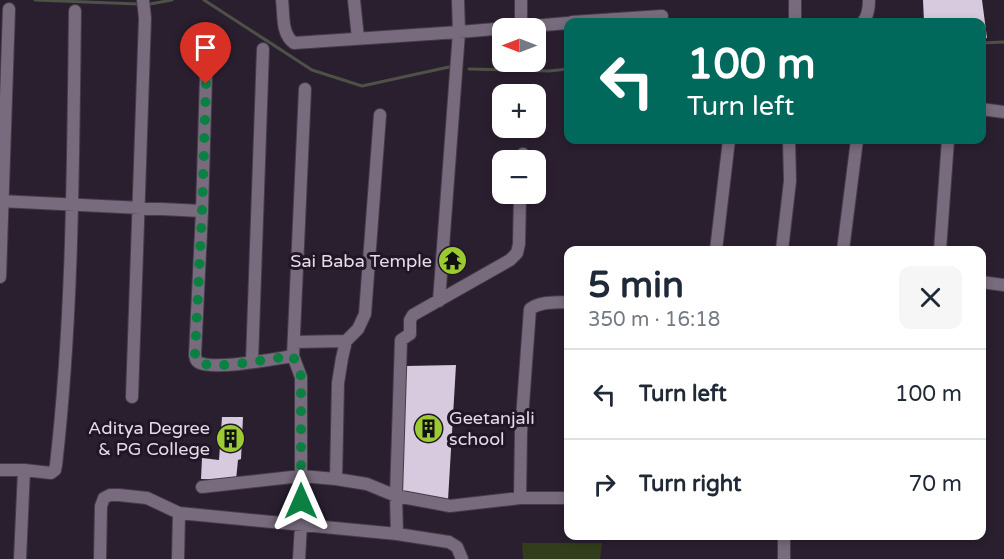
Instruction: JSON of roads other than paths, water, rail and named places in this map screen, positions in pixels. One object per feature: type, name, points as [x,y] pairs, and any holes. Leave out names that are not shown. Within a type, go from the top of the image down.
[{"type":"street","points":[[132,397],[140,208],[145,18],[143,0]]},
{"type":"street","points":[[282,0],[286,33],[288,39],[294,43],[492,29]]},
{"type":"street","points":[[354,0],[358,39]]},
{"type":"street","points":[[439,301],[459,32],[458,0]]},
{"type":"street","points":[[520,0],[521,18]]},
{"type":"street","points":[[795,0],[795,18]]},
{"type":"street","points":[[866,18],[869,0]]},
{"type":"street","points":[[0,277],[9,9]]},
{"type":"street","points":[[0,470],[51,473],[55,470],[63,406],[71,270],[75,11]]},
{"type":"street","points":[[636,18],[662,16]]},
{"type":"street","points":[[546,24],[564,23]]},
{"type":"street","points":[[207,42],[196,360],[217,366],[252,361],[296,362]]},
{"type":"street","points":[[252,361],[263,49]]},
{"type":"street","points":[[299,559],[301,376],[296,362],[294,342],[305,89]]},
{"type":"street","points":[[986,110],[1004,112]]},
{"type":"street","points":[[336,479],[338,383],[345,343],[358,329],[365,314],[380,115]]},
{"type":"street","points":[[716,246],[729,144]]},
{"type":"street","points":[[782,246],[790,181],[789,144]]},
{"type":"street","points":[[844,246],[856,144]]},
{"type":"street","points":[[940,246],[948,144]]},
{"type":"street","points":[[2,201],[202,212]]},
{"type":"street","points":[[397,534],[401,340],[410,334],[410,320],[413,315],[510,260],[517,253],[520,204]]},
{"type":"street","points":[[986,283],[1004,285]]},
{"type":"street","points":[[520,498],[521,432],[530,309],[542,303],[564,302]]},
{"type":"street","points":[[294,342],[345,343]]},
{"type":"street","points":[[20,559],[24,470]]},
{"type":"street","points":[[202,487],[301,477],[368,484],[396,496],[450,506],[520,498],[564,498]]},
{"type":"street","points":[[100,559],[101,506],[104,498],[110,495],[147,498],[179,513],[397,534],[449,542],[457,547],[462,559]]},
{"type":"street","points":[[178,559],[179,513]]},
{"type":"street","points":[[784,540],[784,559]]},
{"type":"waterway","points":[[35,0],[138,4]]},
{"type":"waterway","points":[[150,4],[172,0]]},
{"type":"waterway","points":[[204,0],[312,70],[362,86],[449,67]]},
{"type":"waterway","points":[[986,43],[1004,42]]},
{"type":"waterway","points":[[469,69],[564,69]]},
{"type":"place","name":"Sai Baba Temple","points":[[453,261]]},
{"type":"place","name":"Geetanjali school","points":[[428,428]]},
{"type":"place","name":"Aditya Degree & PG College","points":[[231,438]]}]
